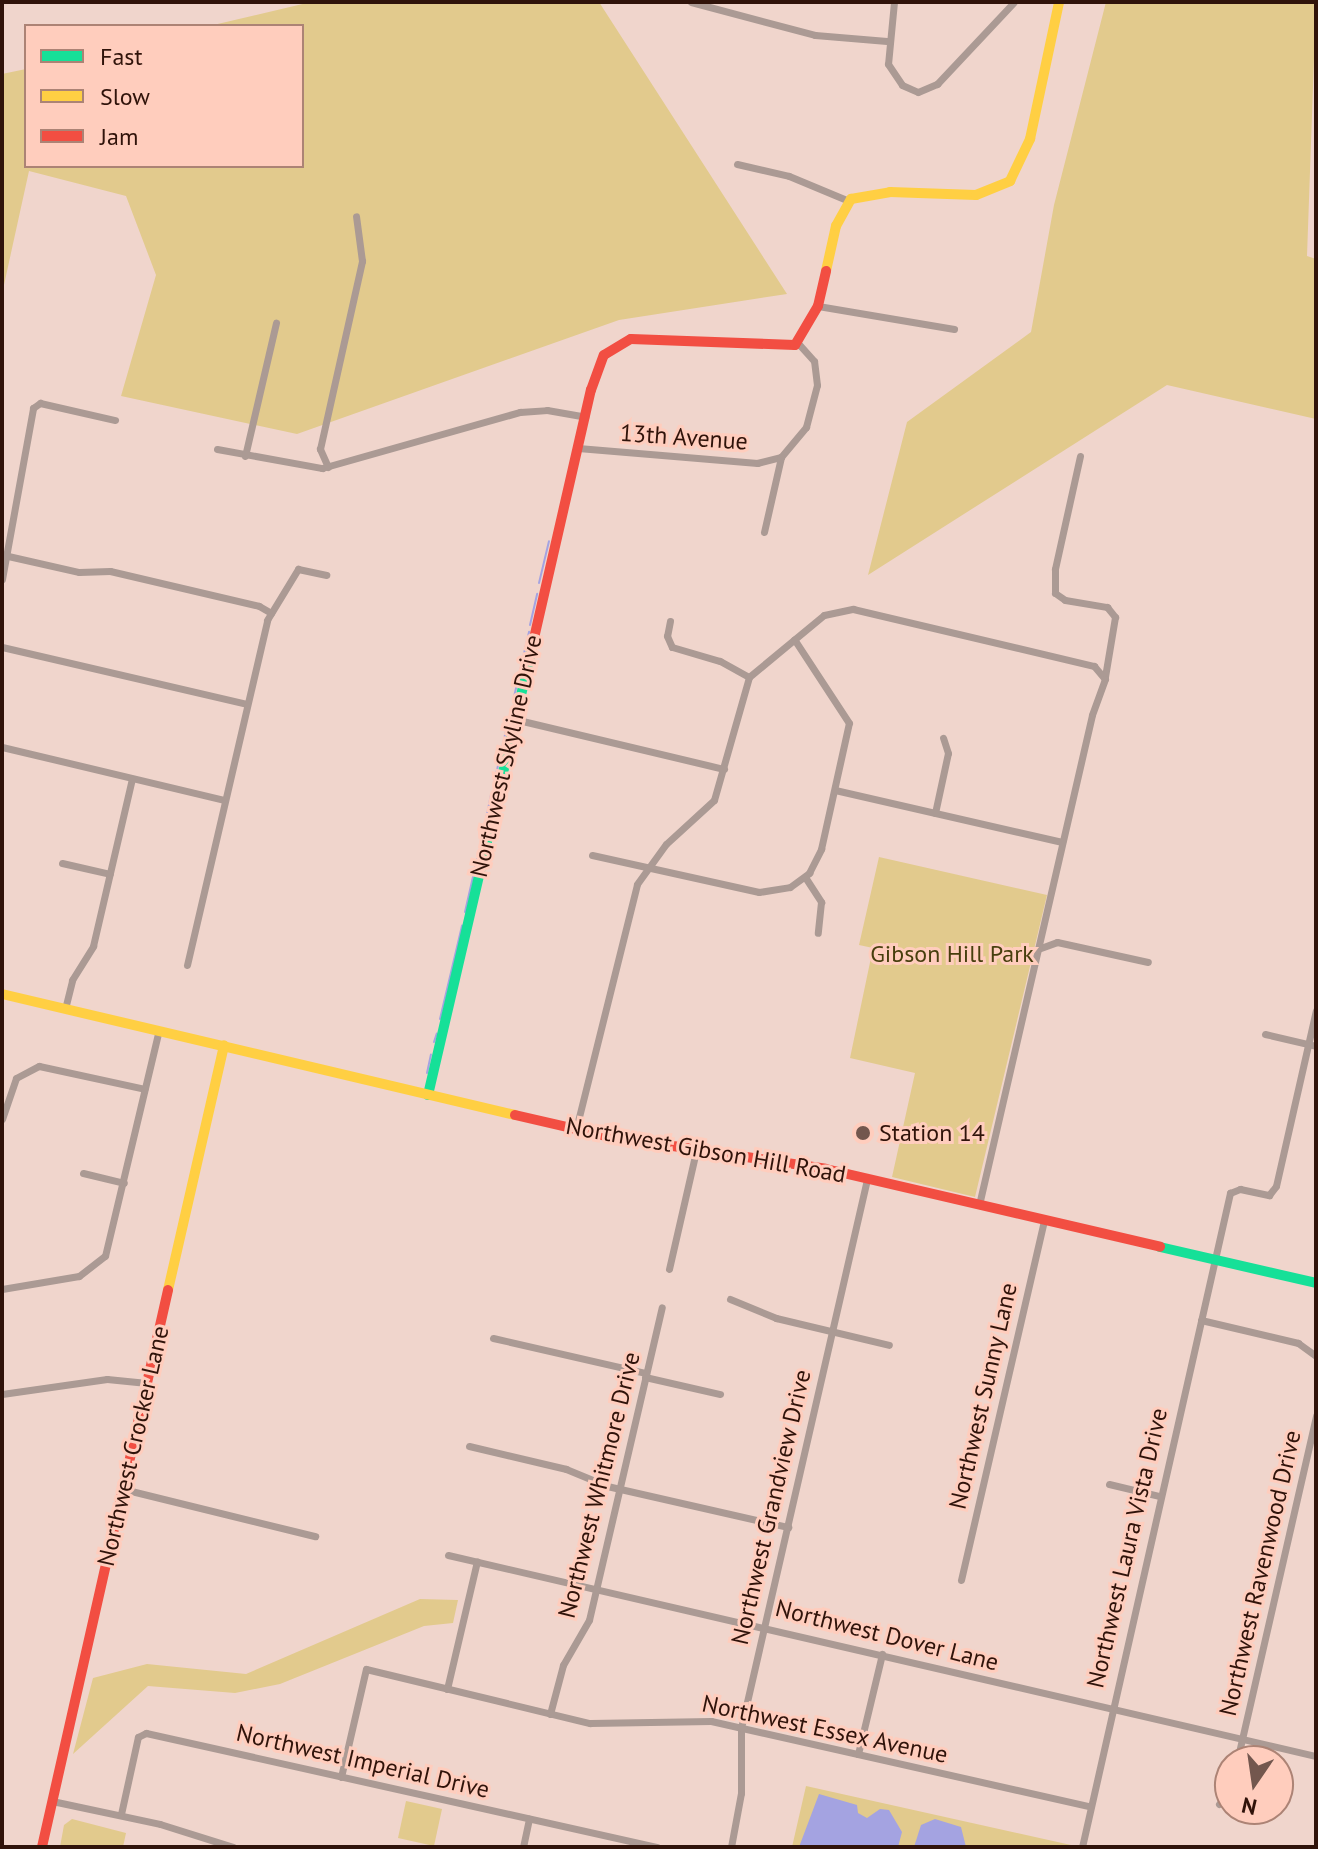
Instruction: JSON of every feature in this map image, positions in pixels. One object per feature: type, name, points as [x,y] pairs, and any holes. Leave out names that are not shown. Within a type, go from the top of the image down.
[{"type":"street","points":[[691,2],[815,35],[887,41]]},
{"type":"street","points":[[894,2],[887,41],[892,75],[908,89],[928,90],[1014,2]]},
{"type":"street","points":[[737,164],[789,176],[849,201],[880,192],[988,194],[1010,181],[1030,139],[1059,2]]},
{"type":"street","points":[[764,532],[783,456],[806,427],[817,385],[814,361],[797,342],[818,306],[836,226],[849,201]]},
{"type":"street","points":[[328,467],[320,449],[362,261],[356,216]]},
{"type":"street","points":[[818,306],[954,329]]},
{"type":"street","points":[[245,456],[276,323]]},
{"type":"street","name":"Northwest Skyline Drive","points":[[428,1095],[599,363],[620,341],[769,348],[797,342]]},
{"type":"street","points":[[2,579],[33,408],[40,403],[115,420]]},
{"type":"street","points":[[217,449],[296,468],[328,467],[520,412],[547,410],[585,417]]},
{"type":"street","name":"13th Avenue","points":[[578,448],[757,463],[783,456]]},
{"type":"street","points":[[979,1205],[1062,842],[1105,679],[1115,617],[1107,607],[1065,600],[1055,593],[1055,569],[1080,456]]},
{"type":"street","points":[[8,556],[79,572],[110,571],[251,604],[271,613]]},
{"type":"street","points":[[187,965],[246,704],[271,613],[298,569],[326,575]]},
{"type":"street","points":[[576,1129],[626,916],[648,867],[708,809],[724,769],[749,677],[827,613],[853,609],[1094,666],[1105,679]]},
{"type":"street","points":[[670,621],[667,636],[672,647],[720,661],[749,677]]},
{"type":"street","points":[[592,855],[767,893],[805,877],[821,849],[848,715],[794,639]]},
{"type":"street","points":[[2,647],[246,704]]},
{"type":"street","points":[[514,719],[724,769]]},
{"type":"street","points":[[935,813],[948,753],[943,738]]},
{"type":"street","points":[[2,747],[225,800]]},
{"type":"street","points":[[65,1009],[72,980],[93,946],[132,779]]},
{"type":"street","points":[[835,790],[1062,842]]},
{"type":"street","points":[[62,863],[110,874]]},
{"type":"street","points":[[805,877],[821,902],[818,933]]},
{"type":"street","points":[[1038,949],[1057,942],[1148,962]]},
{"type":"street","name":"Northwest Gibson Hill Road","points":[[2,994],[576,1129],[867,1179],[1316,1283]]},
{"type":"street","points":[[1265,1034],[1312,1045],[1316,1010]]},
{"type":"street","points":[[2,1289],[93,1269],[107,1251],[159,1030]]},
{"type":"street","name":"Northwest Crocker Lane","points":[[42,1847],[224,1045]]},
{"type":"street","name":"Northwest Laura Vista Drive","points":[[1082,1847],[1110,1709],[1214,1259],[1233,1190],[1269,1195],[1276,1186],[1312,1045]]},
{"type":"street","points":[[2,1119],[8,1095],[21,1074],[47,1066],[145,1089]]},
{"type":"street","points":[[669,1269],[696,1151]]},
{"type":"street","points":[[83,1173],[124,1183]]},
{"type":"street","name":"Northwest Grandview Drive","points":[[731,1847],[741,1793],[741,1728],[867,1179]]},
{"type":"street","name":"Northwest Sunny Lane","points":[[961,1580],[1044,1220]]},
{"type":"street","points":[[730,1299],[776,1318],[889,1345]]},
{"type":"street","name":"Northwest Whitmore Drive","points":[[550,1714],[563,1665],[582,1636],[597,1587],[662,1307]]},
{"type":"street","points":[[1201,1320],[1298,1343],[1316,1356]]},
{"type":"street","points":[[493,1338],[720,1394]]},
{"type":"street","points":[[2,1394],[107,1379],[147,1383]]},
{"type":"street","name":"Northwest Ravenwood Drive","points":[[1241,1745],[1316,1415]]},
{"type":"street","points":[[469,1446],[566,1469],[621,1489],[788,1527]]},
{"type":"street","points":[[1109,1484],[1159,1496]]},
{"type":"street","points":[[123,1489],[315,1536]]},
{"type":"street","name":"Northwest Dover Lane","points":[[448,1555],[597,1587],[1316,1756]]},
{"type":"street","points":[[447,1689],[477,1561]]},
{"type":"street","points":[[858,1754],[882,1654]]},
{"type":"street","name":"Northwest Essex Avenue","points":[[341,1777],[366,1669],[550,1714],[611,1725],[695,1720],[741,1728],[1088,1806]]},
{"type":"street","name":"Northwest Imperial Drive","points":[[121,1814],[141,1733],[657,1847]]},
{"type":"street","points":[[52,1801],[121,1814],[233,1847]]},
{"type":"street","points":[[523,1847],[529,1819]]},
{"type":"green space","points":[[311,2],[599,2],[787,294],[619,320],[297,434],[121,396],[156,275],[126,196],[29,171],[2,294],[2,74],[24,69],[24,168],[304,168],[304,24],[218,24]]},
{"type":"green space","points":[[1106,2],[1316,2],[1307,256],[1316,259],[1316,419],[1167,385],[868,575],[907,422],[1031,332],[1054,205]]},
{"type":"green space","name":"Gibson Hill Park","points":[[879,857],[1047,895],[975,1197],[892,1177],[915,1073],[850,1058],[873,948],[859,945]]},
{"type":"green space","points":[[420,1599],[458,1600],[453,1623],[424,1626],[280,1684],[235,1693],[148,1686],[73,1754],[93,1678],[147,1664],[246,1674]]},
{"type":"green space","points":[[806,1786],[1071,1845],[1071,1847],[792,1847]]},
{"type":"green space","points":[[406,1801],[442,1809],[434,1846],[398,1838]]},
{"type":"green space","points":[[72,1819],[126,1833],[123,1847],[60,1847],[64,1825]]},
{"type":"water","points":[[819,1794],[857,1805],[858,1813],[867,1818],[880,1809],[889,1810],[902,1832],[898,1847],[799,1847]]},
{"type":"water","points":[[935,1819],[961,1827],[966,1847],[914,1847],[921,1825]]},
{"type":"waterway","points":[[539,583],[549,541]]},
{"type":"waterway","points":[[530,625],[537,594]]},
{"type":"waterway","points":[[514,697],[529,632]]},
{"type":"waterway","points":[[502,748],[508,723]]},
{"type":"waterway","points":[[494,783],[499,761]]},
{"type":"waterway","points":[[481,844],[491,795]]},
{"type":"waterway","points":[[465,912],[477,859]]},
{"type":"waterway","points":[[440,1019],[462,926]]},
{"type":"waterway","points":[[434,1042],[437,1033]]},
{"type":"waterway","points":[[427,1073],[431,1054]]},
{"type":"traffic: fast","points":[[428,1095],[532,647]]},
{"type":"traffic: fast","points":[[1160,1247],[1316,1283]]},
{"type":"traffic: slow","points":[[826,271],[836,226],[851,199],[890,192],[976,195],[1010,181],[1030,139],[1059,2]]},
{"type":"traffic: slow","points":[[2,994],[515,1115]]},
{"type":"traffic: slow","points":[[168,1290],[224,1045]]},
{"type":"traffic: jam","points":[[532,647],[591,390],[604,355],[631,339],[795,345],[818,306],[826,271]]},
{"type":"traffic: jam","points":[[515,1115],[606,1136],[826,1169],[1160,1247]]},
{"type":"traffic: jam","points":[[42,1847],[168,1290]]},
{"type":"place","name":"Station 14","points":[[863,1133]]}]
